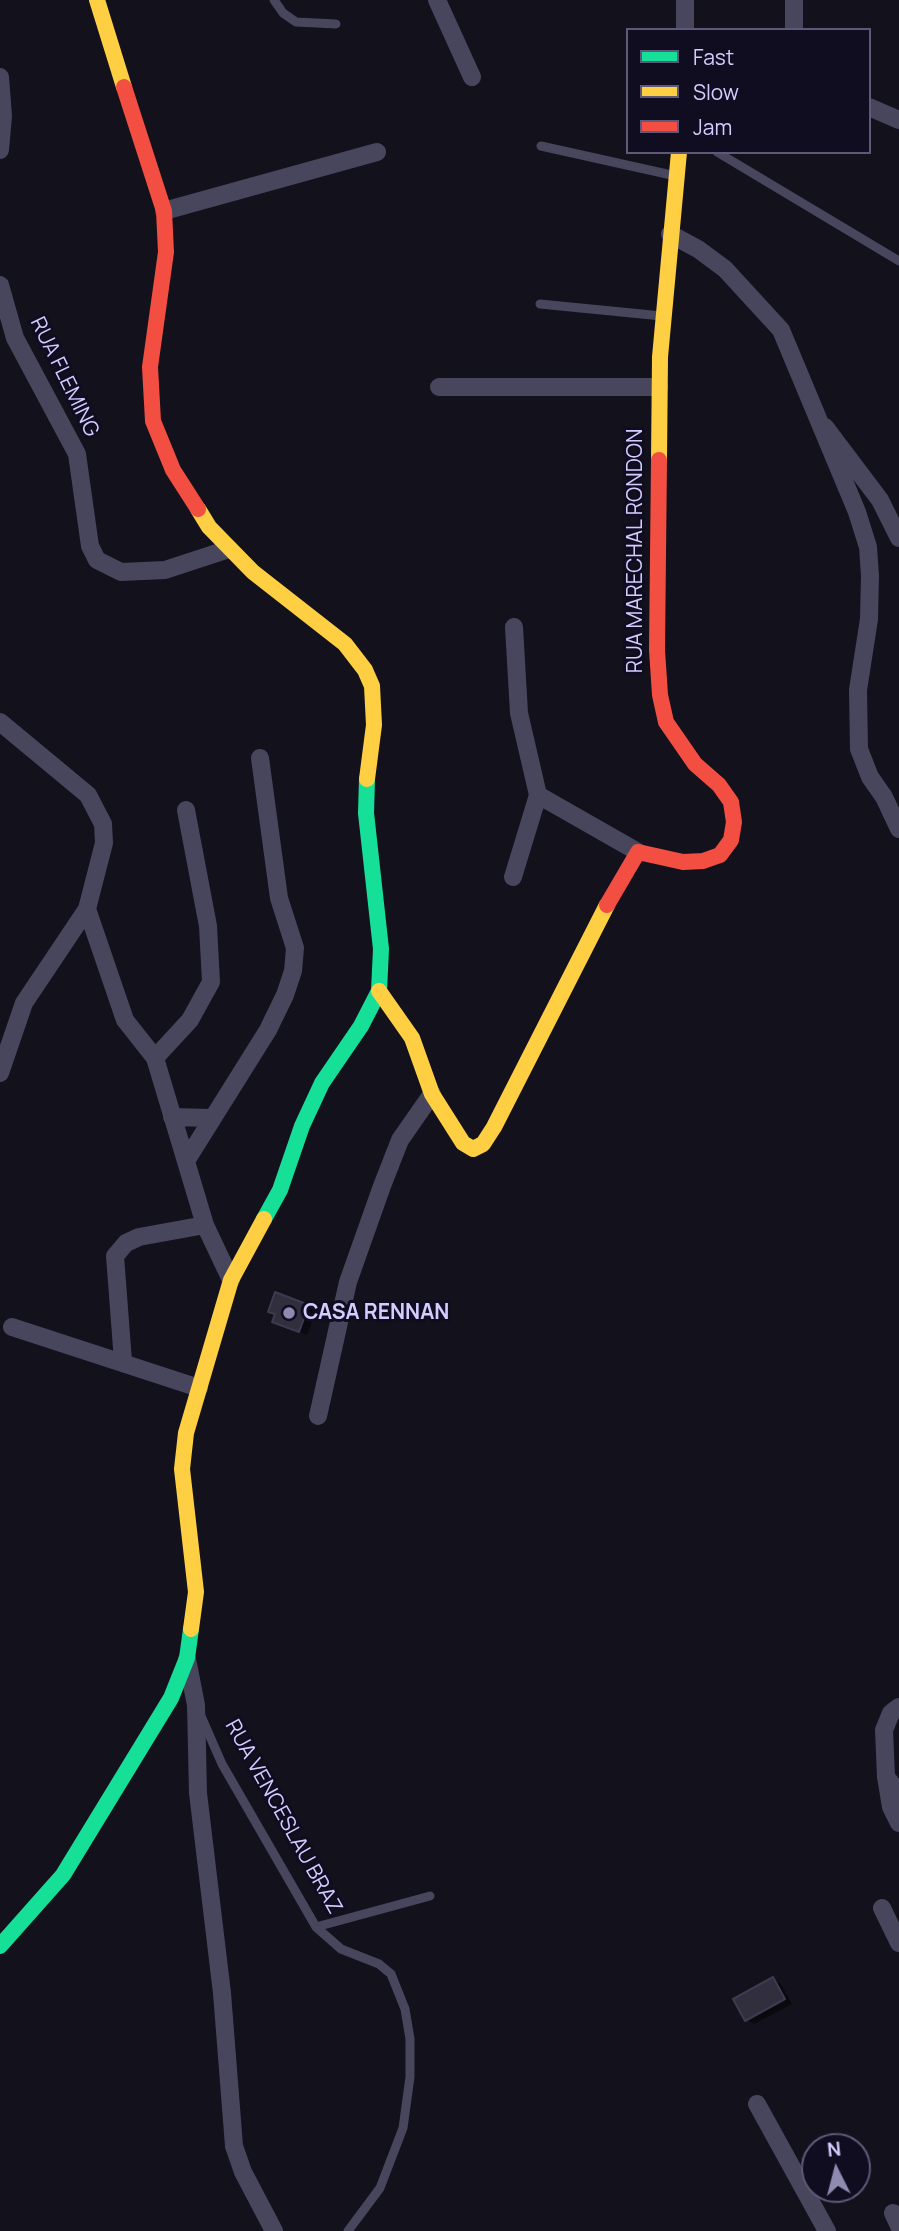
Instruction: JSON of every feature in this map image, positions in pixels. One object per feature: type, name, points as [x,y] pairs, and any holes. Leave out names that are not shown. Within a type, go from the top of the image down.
[{"type":"street","name":"RUA VENCESLAU BRAZ","points":[[0,1946],[63,1875],[171,1698],[187,1658],[196,1592],[182,1452],[231,1280],[280,1190],[302,1126],[322,1083],[362,1026],[379,991],[381,949],[366,813],[366,785],[374,725],[372,686],[355,654],[345,643],[229,549],[187,495],[159,441],[153,421],[150,367],[166,252],[164,211],[97,0]]},
{"type":"street","points":[[438,0],[472,77]]},
{"type":"street","points":[[685,0],[685,28]]},
{"type":"street","points":[[794,0],[794,28]]},
{"type":"street","points":[[0,77],[3,116],[0,150]]},
{"type":"street","points":[[871,108],[899,120]]},
{"type":"street","points":[[164,211],[377,152]]},
{"type":"street","name":"RUA MARECHAL RONDON","points":[[638,852],[682,862],[703,861],[720,855],[731,840],[734,822],[731,802],[719,785],[695,764],[666,722],[660,695],[656,560],[659,387],[679,154]]},
{"type":"street","points":[[670,234],[698,249],[725,270],[780,330],[857,512],[868,547],[869,619],[858,690],[859,749],[899,830]]},
{"type":"street","name":"RUA FLEMING","points":[[0,285],[15,338],[77,454],[90,546],[97,560],[103,566],[121,572],[165,570],[229,549]]},
{"type":"street","points":[[439,387],[659,387]]},
{"type":"street","points":[[816,416],[853,461],[880,500],[899,538]]},
{"type":"street","points":[[513,877],[538,794],[519,713],[514,627]]},
{"type":"street","points":[[0,722],[77,784],[97,808],[103,824],[104,844],[87,909],[23,1003],[0,1073]]},
{"type":"street","points":[[186,1161],[210,1118],[268,1030],[293,971],[295,948],[279,898],[260,758]]},
{"type":"street","points":[[379,991],[395,1010],[412,1038],[432,1094],[463,1143],[473,1149],[483,1144],[599,919],[638,852],[538,794]]},
{"type":"street","points":[[155,1058],[190,1020],[211,982],[208,926],[186,810]]},
{"type":"street","points":[[87,909],[125,1020],[155,1058],[205,1225],[231,1280]]},
{"type":"street","points":[[318,1416],[348,1282],[400,1140],[432,1094]]},
{"type":"street","points":[[172,1117],[210,1118]]},
{"type":"street","points":[[123,1361],[115,1256],[127,1243],[139,1237],[205,1225]]},
{"type":"street","points":[[12,1327],[200,1388]]},
{"type":"street","name":"RUA VENCESLAU BRAZ","points":[[187,1658],[196,1705],[198,1793],[222,1993],[234,2146],[243,2172],[274,2231]]},
{"type":"street","points":[[899,1707],[891,1713],[884,1730],[886,1777],[891,1807],[899,1824]]},
{"type":"street","points":[[886,1777],[899,1793]]},
{"type":"street","points":[[882,1908],[899,1942]]},
{"type":"street","points":[[757,2104],[827,2231]]},
{"type":"lane","points":[[274,0],[283,13],[296,22],[336,24]]},
{"type":"lane","points":[[541,146],[677,176]]},
{"type":"lane","points":[[720,154],[899,261]]},
{"type":"lane","points":[[540,304],[663,316]]},
{"type":"lane","name":"RUA VENCESLAU BRAZ","points":[[196,1705],[222,1764],[316,1927],[341,1949],[379,1964],[391,1973],[405,2009],[410,2039],[410,2077],[403,2128],[380,2188],[348,2231]]},
{"type":"lane","points":[[316,1927],[430,1896]]},
{"type":"building","name":"CASA RENNAN","points":[[275,1292],[309,1305],[299,1332],[272,1322],[275,1314],[268,1312]]},
{"type":"building","points":[[773,1977],[785,1999],[745,2021],[733,1999]]},
{"type":"traffic: fast","points":[[264,1219],[280,1190],[302,1126],[322,1083],[361,1026],[379,991],[381,949],[366,813],[367,779]]},
{"type":"traffic: fast","points":[[0,1946],[63,1875],[171,1698],[187,1658],[191,1629]]},
{"type":"traffic: slow","points":[[97,0],[124,87]]},
{"type":"traffic: slow","points":[[659,460],[660,357],[679,154]]},
{"type":"traffic: slow","points":[[198,509],[209,527],[253,572],[345,644],[365,670],[372,686],[374,725],[367,779]]},
{"type":"traffic: slow","points":[[379,991],[412,1038],[432,1094],[463,1143],[473,1149],[483,1144],[494,1127],[607,905]]},
{"type":"traffic: slow","points":[[191,1629],[196,1592],[182,1469],[186,1433],[231,1280],[264,1219]]},
{"type":"traffic: jam","points":[[124,87],[164,211],[166,252],[150,367],[153,421],[173,470],[198,509]]},
{"type":"traffic: jam","points":[[607,905],[638,852],[683,862],[703,861],[720,855],[731,840],[734,822],[731,802],[719,785],[695,764],[666,722],[660,695],[657,650],[659,460]]},
{"type":"place","name":"CASA RENNAN","points":[[289,1313]]}]
